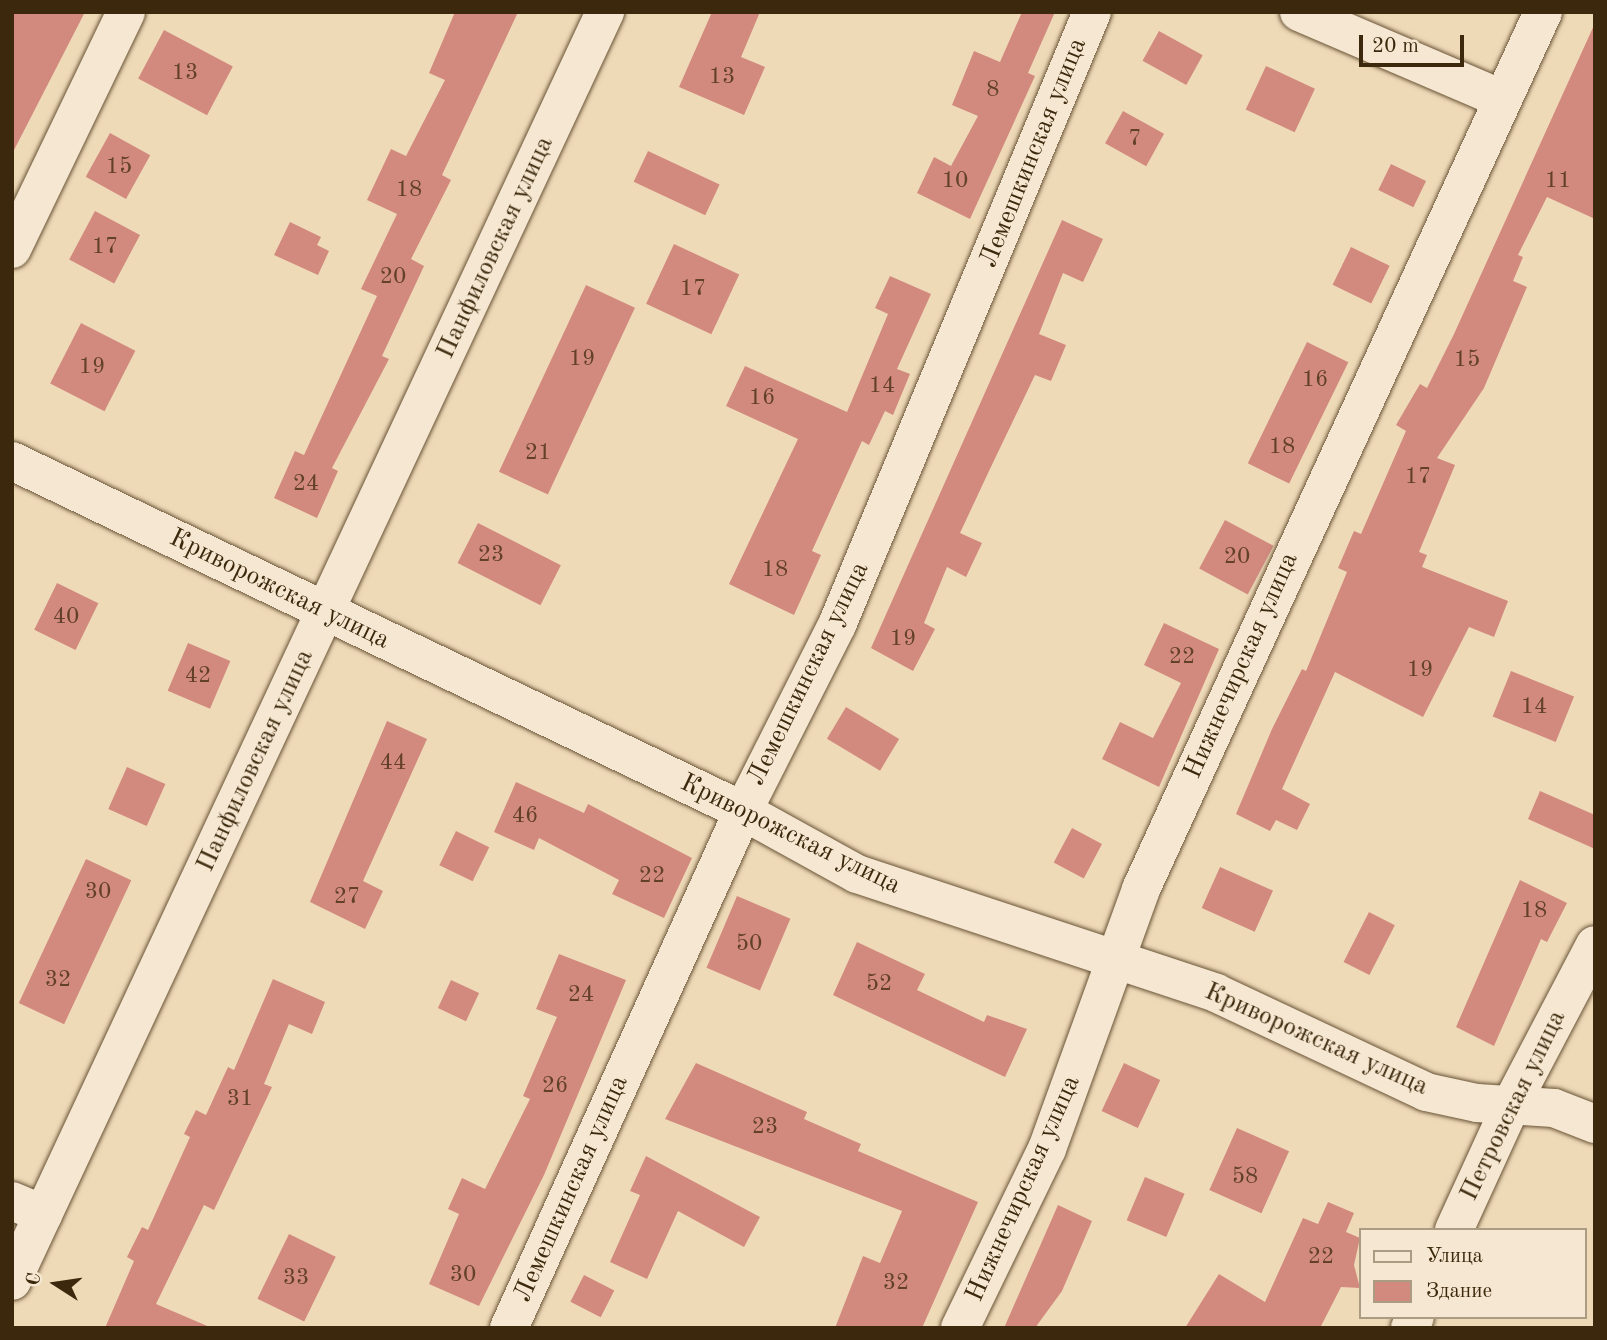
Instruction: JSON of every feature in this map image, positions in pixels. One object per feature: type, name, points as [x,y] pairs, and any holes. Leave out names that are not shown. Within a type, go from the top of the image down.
[{"type":"street","points":[[12,249],[126,12]]},
{"type":"street","name":"Панфиловская улица","points":[[12,1281],[28,1207],[326,613],[605,12]]},
{"type":"street","name":"Лемешкинская улица","points":[[509,1328],[743,811],[836,625],[1092,12]]},
{"type":"street","points":[[1299,12],[1500,98]]},
{"type":"street","name":"Нижнечирская улица","points":[[960,1328],[1047,1149],[1141,889],[1500,98],[1543,12]]},
{"type":"street","name":"Криворожская улица","points":[[12,461],[743,811],[857,874],[1116,964],[1216,993],[1426,1092],[1477,1104],[1513,1101],[1554,1108],[1595,1124]]},
{"type":"street","name":"Петровская улица","points":[[1455,1228],[1513,1101],[1595,945]]},
{"type":"building","points":[[12,12],[85,12],[12,154]]},
{"type":"building","points":[[455,12],[518,12],[442,175],[451,180],[411,259],[424,266],[382,356],[389,359],[332,468],[338,471],[317,518],[274,498],[295,451],[304,455],[377,296],[361,289],[397,214],[367,200],[391,149],[406,156],[445,80],[429,73]]},
{"type":"building","points":[[712,12],[760,12],[741,57],[765,67],[744,115],[679,87]]},
{"type":"building","points":[[1022,12],[1055,12],[1028,73],[1035,76],[970,219],[917,193],[934,157],[951,166],[978,116],[952,105],[974,51],[1000,62]]},
{"type":"building","points":[[1595,23],[1595,219],[1547,197],[1518,255],[1523,257],[1513,281],[1527,287],[1484,388],[1437,458],[1455,465],[1419,552],[1427,555],[1422,567],[1508,601],[1494,637],[1469,627],[1423,717],[1335,672],[1282,789],[1310,804],[1297,830],[1276,820],[1270,831],[1236,814],[1272,729],[1302,669],[1306,671],[1347,572],[1338,568],[1354,531],[1361,534],[1406,431],[1396,425],[1420,384],[1427,388],[1454,334]]},
{"type":"building","points":[[164,30],[233,67],[207,115],[138,79]]},
{"type":"building","points":[[1159,31],[1203,55],[1186,85],[1143,61]]},
{"type":"building","points":[[1266,66],[1315,89],[1295,132],[1246,110]]},
{"type":"building","points":[[1123,111],[1164,134],[1146,166],[1105,143]]},
{"type":"building","points":[[110,133],[150,155],[126,199],[86,177]]},
{"type":"building","points":[[648,151],[720,184],[705,215],[634,182]]},
{"type":"building","points":[[1391,164],[1426,181],[1413,207],[1378,190]]},
{"type":"building","points":[[95,211],[140,235],[114,284],[69,260]]},
{"type":"building","points":[[1062,220],[1103,239],[1083,282],[1063,273],[1039,334],[1066,345],[1051,381],[1035,375],[989,471],[960,533],[982,543],[966,577],[947,567],[924,623],[935,629],[913,671],[871,648]]},
{"type":"building","points":[[290,222],[321,237],[317,245],[329,251],[318,275],[274,255]]},
{"type":"building","points":[[674,244],[739,274],[711,334],[646,304]]},
{"type":"building","points":[[1351,247],[1390,266],[1371,304],[1333,285]]},
{"type":"building","points":[[890,276],[931,294],[897,369],[910,374],[893,415],[885,411],[869,445],[862,441],[812,551],[821,555],[794,615],[729,584],[798,439],[726,406],[745,366],[847,412],[888,314],[875,308]]},
{"type":"building","points":[[586,285],[635,308],[548,495],[499,472]]},
{"type":"building","points":[[81,323],[135,351],[104,411],[50,384]]},
{"type":"building","points":[[1307,342],[1348,362],[1289,484],[1248,463]]},
{"type":"building","points":[[1225,520],[1274,546],[1248,594],[1199,569]]},
{"type":"building","points":[[478,523],[561,565],[540,605],[458,563]]},
{"type":"building","points":[[57,583],[98,603],[76,650],[34,630]]},
{"type":"building","points":[[1164,623],[1219,649],[1159,787],[1102,759],[1120,722],[1153,738],[1181,683],[1144,665]]},
{"type":"building","points":[[188,643],[230,661],[210,709],[168,691]]},
{"type":"building","points":[[1511,671],[1574,696],[1556,742],[1493,716]]},
{"type":"building","points":[[846,707],[899,739],[880,771],[827,739]]},
{"type":"building","points":[[387,721],[427,739],[363,881],[383,891],[365,929],[310,902]]},
{"type":"building","points":[[127,767],[165,784],[147,826],[108,809]]},
{"type":"building","points":[[516,782],[584,813],[588,804],[692,858],[664,918],[612,894],[619,880],[539,838],[534,850],[494,832]]},
{"type":"building","points":[[1540,791],[1595,815],[1595,849],[1528,819]]},
{"type":"building","points":[[1072,828],[1102,844],[1084,878],[1054,862]]},
{"type":"building","points":[[456,831],[489,847],[473,881],[439,865]]},
{"type":"building","points":[[86,859],[131,880],[64,1024],[19,1003]]},
{"type":"building","points":[[1220,867],[1273,891],[1255,932],[1202,908]]},
{"type":"building","points":[[1520,880],[1567,903],[1547,942],[1541,939],[1494,1046],[1456,1027]]},
{"type":"building","points":[[737,896],[790,919],[760,990],[707,968]]},
{"type":"building","points":[[1369,912],[1395,925],[1369,975],[1344,962]]},
{"type":"building","points":[[857,942],[925,974],[917,990],[984,1022],[987,1015],[1027,1029],[1005,1077],[833,995]]},
{"type":"building","points":[[559,954],[626,980],[544,1175],[479,1306],[429,1284],[459,1214],[448,1209],[462,1178],[485,1189],[530,1099],[523,1096],[557,1017],[536,1009]]},
{"type":"building","points":[[273,979],[325,1002],[312,1034],[289,1024],[264,1084],[272,1087],[214,1210],[204,1205],[156,1304],[212,1328],[105,1328],[134,1261],[127,1257],[142,1227],[148,1230],[190,1137],[184,1134],[196,1110],[206,1115],[228,1067],[234,1070]]},
{"type":"building","points":[[451,980],[479,993],[466,1021],[438,1008]]},
{"type":"building","points":[[696,1063],[807,1112],[804,1119],[861,1144],[858,1151],[978,1202],[922,1328],[835,1328],[863,1256],[880,1263],[902,1211],[665,1119]]},
{"type":"building","points":[[1124,1063],[1160,1080],[1138,1128],[1102,1111]]},
{"type":"building","points":[[1237,1128],[1289,1151],[1261,1213],[1209,1190]]},
{"type":"building","points":[[646,1156],[760,1217],[744,1247],[678,1211],[647,1279],[610,1262],[640,1195],[630,1191]]},
{"type":"building","points":[[1145,1177],[1185,1194],[1166,1237],[1127,1220]]},
{"type":"building","points":[[1328,1202],[1354,1213],[1346,1232],[1358,1237],[1354,1265],[1358,1288],[1341,1287],[1320,1328],[1185,1328],[1219,1274],[1265,1302],[1303,1218],[1318,1224]]},
{"type":"building","points":[[1058,1205],[1092,1221],[1062,1291],[1035,1328],[1004,1328]]},
{"type":"building","points":[[289,1234],[336,1257],[304,1322],[257,1299]]},
{"type":"building","points":[[584,1275],[614,1290],[601,1317],[570,1302]]}]
